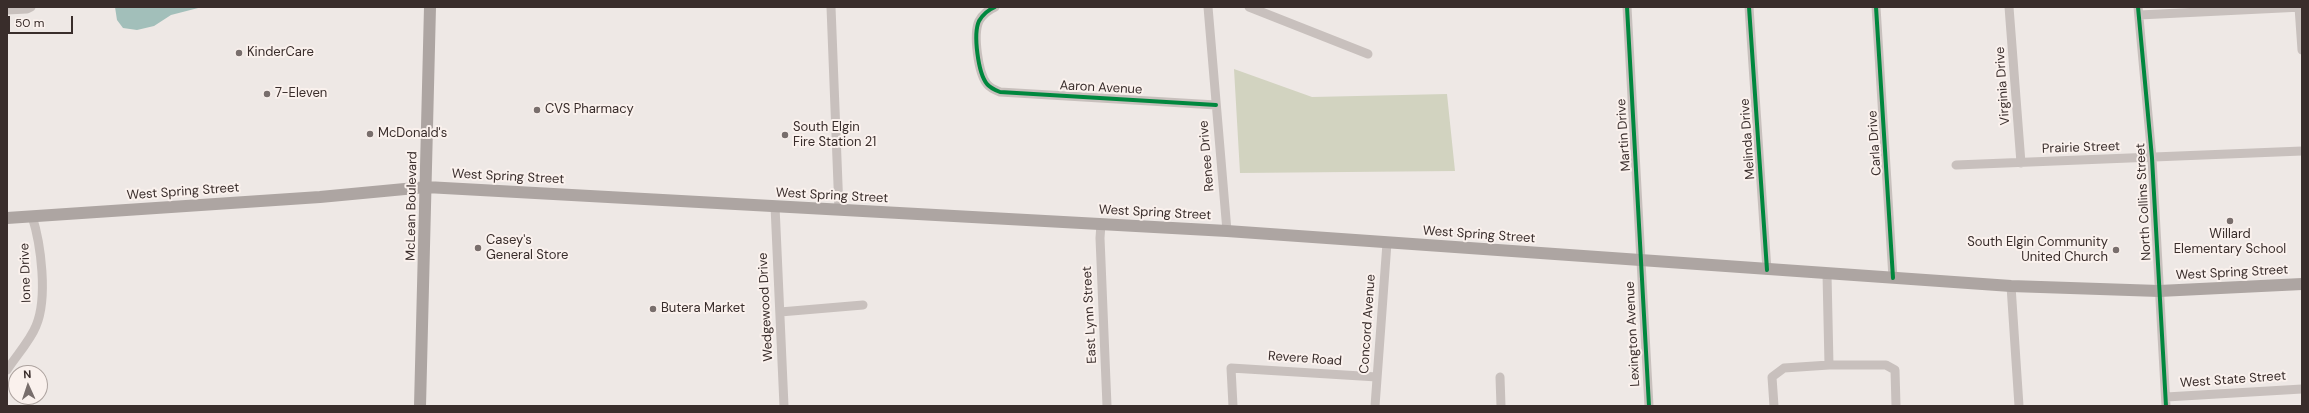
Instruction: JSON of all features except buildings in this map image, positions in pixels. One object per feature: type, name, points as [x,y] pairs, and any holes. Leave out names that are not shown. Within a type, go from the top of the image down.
[{"type":"main road","name":"McLean Boulevard","points":[[420,406],[430,7]]},
{"type":"main road","name":"West Spring Street","points":[[7,218],[320,197],[426,187],[1227,231],[2011,286],[2159,291],[2302,284]]},
{"type":"street","points":[[7,10],[27,9],[31,7]]},
{"type":"street","points":[[831,7],[839,210]]},
{"type":"street","name":"Aaron Avenue","points":[[995,7],[984,14],[979,21],[979,69],[987,85],[1000,92],[1216,105]]},
{"type":"street","name":"Renee Drive","points":[[1208,7],[1227,231]]},
{"type":"street","points":[[1249,7],[1368,54]]},
{"type":"street","name":"Martin Drive","points":[[1626,7],[1642,261]]},
{"type":"street","name":"Melinda Drive","points":[[1749,7],[1766,270]]},
{"type":"street","name":"Carla Drive","points":[[1876,7],[1893,278]]},
{"type":"street","name":"Virginia Drive","points":[[2010,7],[2021,163]]},
{"type":"street","points":[[2299,7],[2302,50]]},
{"type":"street","points":[[2139,11],[2302,7]]},
{"type":"street","name":"North Collins Street","points":[[2139,11],[2152,158],[2166,402]]},
{"type":"street","name":"Prairie Street","points":[[1956,165],[2302,151]]},
{"type":"street","name":"Wedgewood Drive","points":[[774,206],[784,406]]},
{"type":"street","name":"Ione Drive","points":[[7,370],[36,327],[40,316],[42,290],[38,234],[32,216]]},
{"type":"street","name":"East Lynn Street","points":[[1101,224],[1100,238],[1107,406]]},
{"type":"street","name":"Concord Avenue","points":[[1376,406],[1387,243]]},
{"type":"street","name":"Lexington Avenue","points":[[1642,261],[1649,406]]},
{"type":"street","points":[[1827,274],[1829,365]]},
{"type":"street","points":[[2011,286],[2019,406]]},
{"type":"street","points":[[780,312],[863,306]]},
{"type":"street","points":[[1774,406],[1772,377],[1784,368],[1829,365],[1886,365],[1895,370],[1896,406]]},
{"type":"street","name":"Revere Road","points":[[1233,406],[1231,368],[1377,377]]},
{"type":"street","points":[[1500,377],[1501,406]]},
{"type":"street","name":"West State Street","points":[[2166,402],[2302,388]]},
{"type":"green space","points":[[1234,69],[1312,97],[1447,94],[1455,171],[1240,173]]},
{"type":"water","points":[[115,7],[202,7],[171,15],[154,26],[137,30],[123,28],[117,20]]},
{"type":"cycle path","points":[[995,7],[986,12],[979,21],[976,35],[977,53],[984,79],[991,88],[1000,92],[1216,105]]},
{"type":"cycle path","points":[[1627,7],[1649,406]]},
{"type":"cycle path","points":[[1749,7],[1767,270]]},
{"type":"cycle path","points":[[1876,7],[1893,278]]},
{"type":"cycle path","points":[[2138,7],[2152,158],[2166,406]]},
{"type":"place","name":"KinderCare","points":[[239,53]]},
{"type":"place","name":"7-Eleven","points":[[267,94]]},
{"type":"place","name":"CVS Pharmacy","points":[[537,110]]},
{"type":"place","name":"McDonald's","points":[[370,134]]},
{"type":"place","name":"South Elgin Fire Station 21","points":[[785,135]]},
{"type":"place","name":"Willard Elementary School","points":[[2230,221]]},
{"type":"place","name":"Casey's General Store","points":[[478,248]]},
{"type":"place","name":"South Elgin Community United Church","points":[[2116,250]]},
{"type":"place","name":"Butera Market","points":[[653,309]]}]
